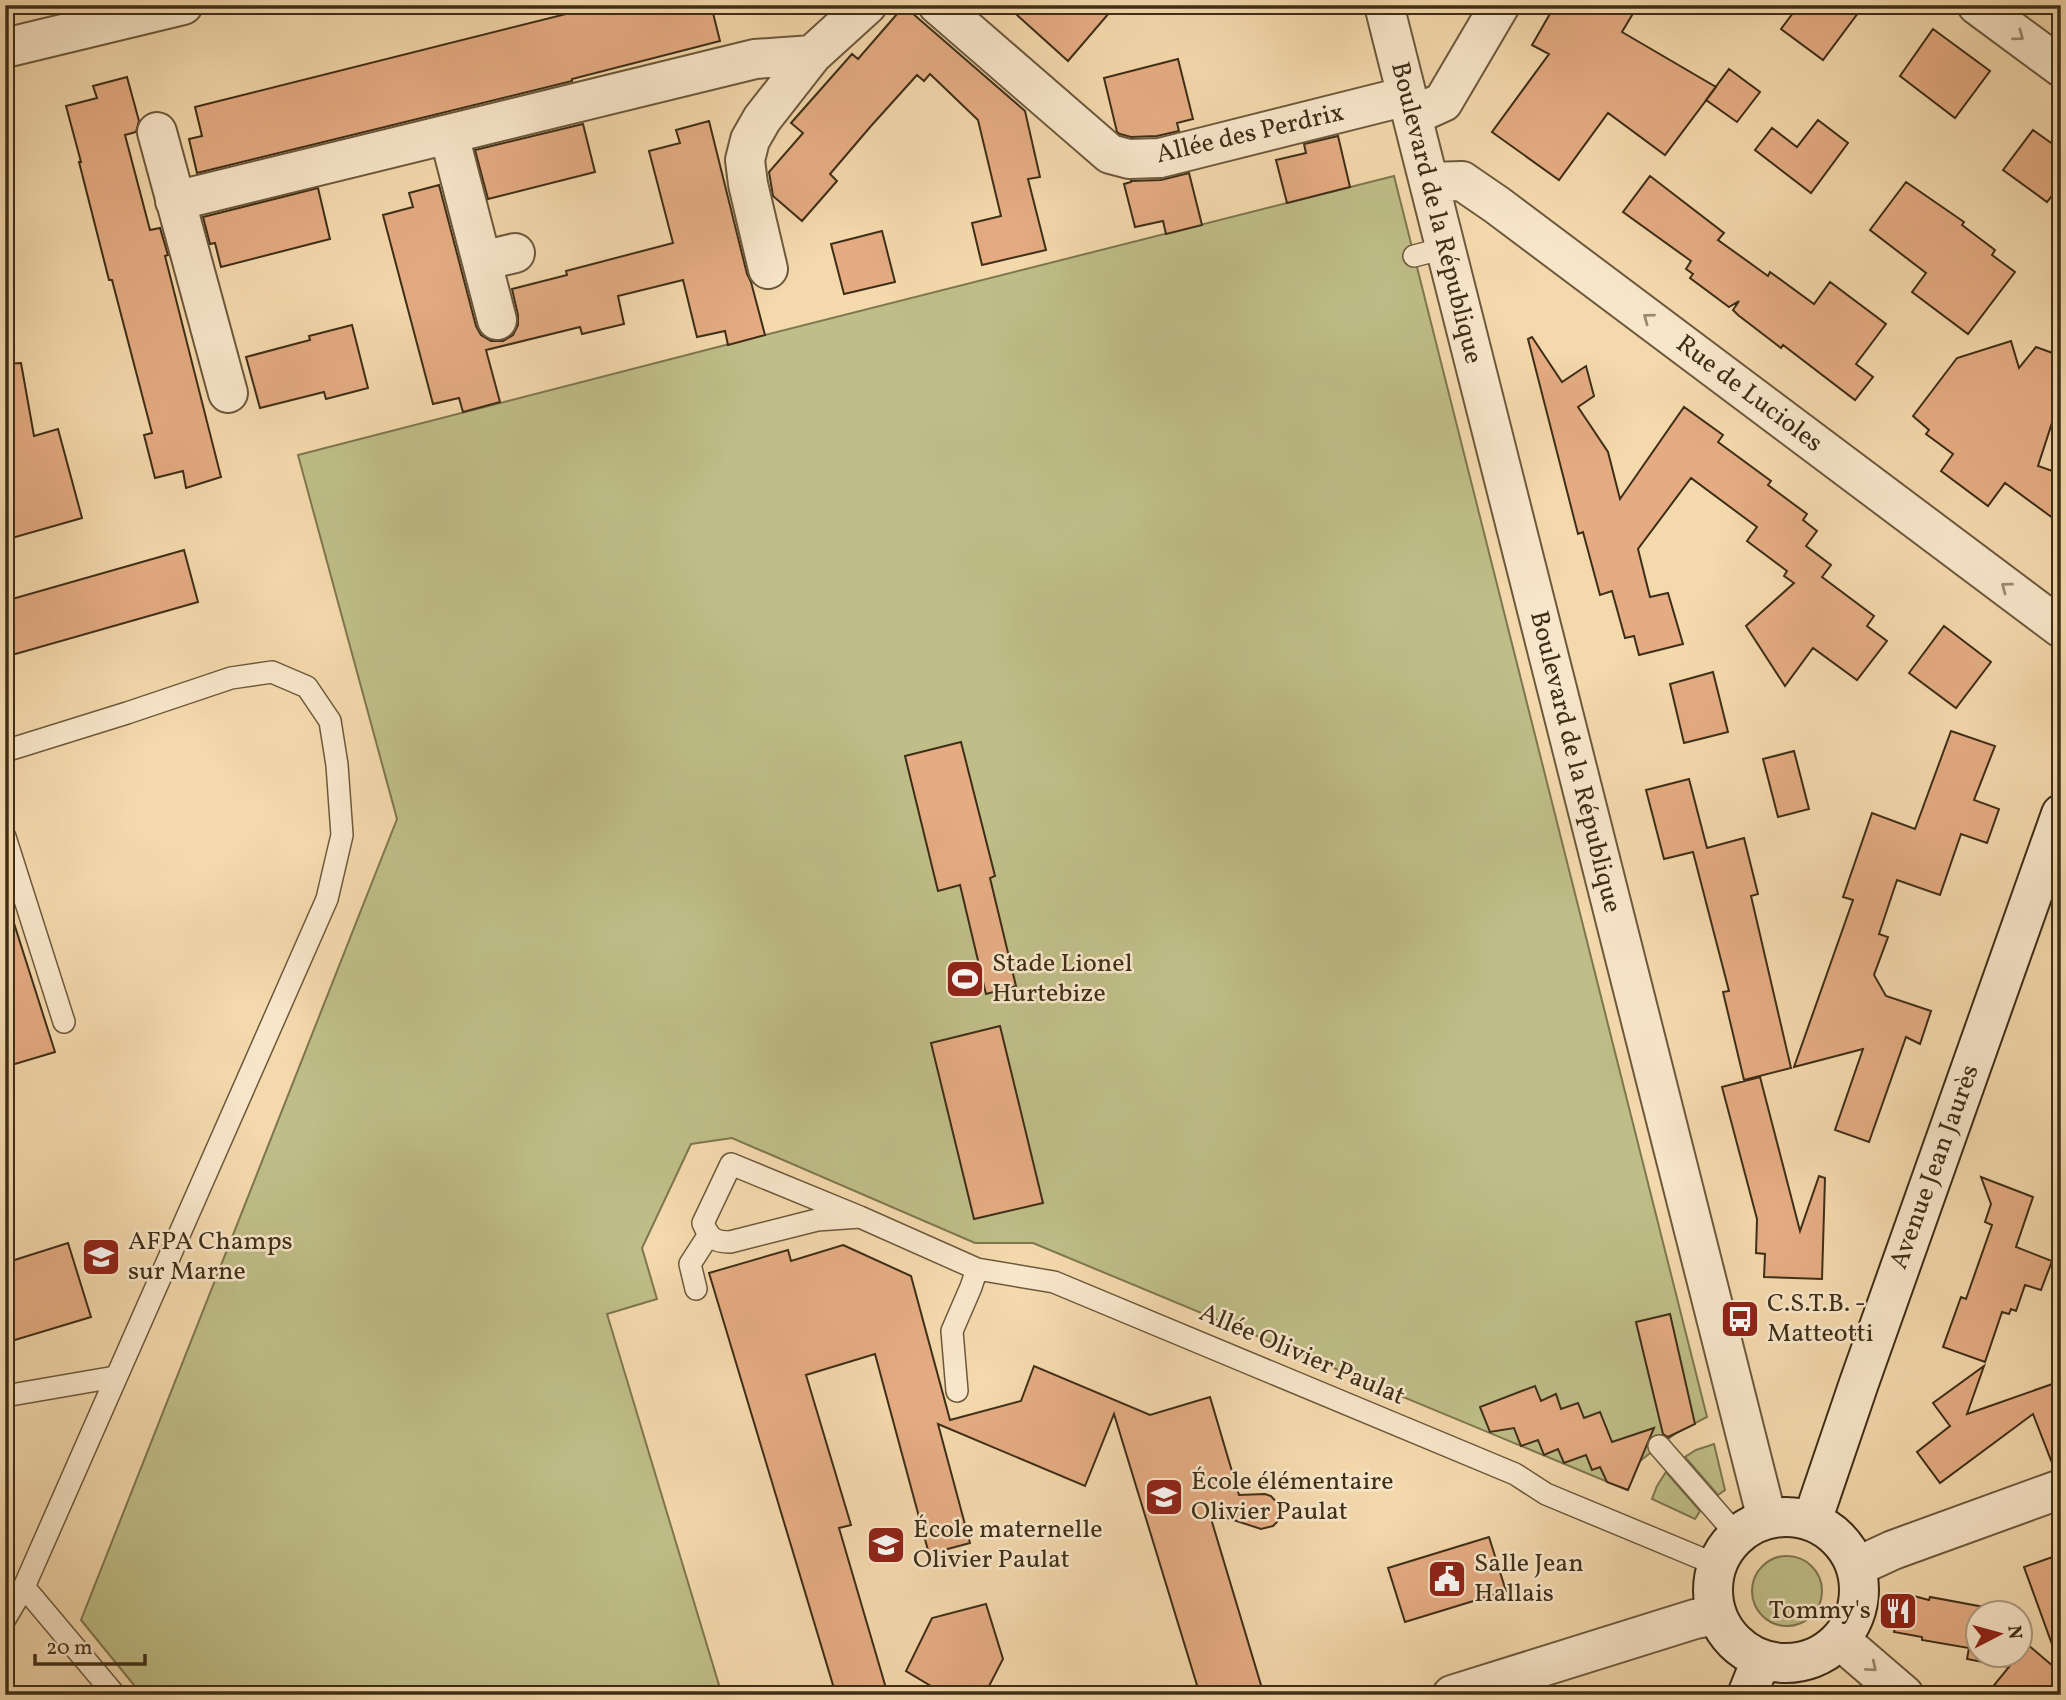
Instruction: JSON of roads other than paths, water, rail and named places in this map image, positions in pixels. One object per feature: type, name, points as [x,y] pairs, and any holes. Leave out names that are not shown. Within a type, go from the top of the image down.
[{"type":"street","points":[[5,48],[183,5]]},
{"type":"street","points":[[768,269],[748,184],[745,160],[750,140],[762,119],[813,55],[867,5]]},
{"type":"street","name":"Allée des Perdrix","points":[[938,5],[1110,154],[1129,159],[1160,158],[1410,106],[1443,102],[1500,5]]},
{"type":"street","name":"Boulevard de la République","points":[[1384,5],[1429,182],[1430,252],[1740,1540]]},
{"type":"street","points":[[1978,5],[2061,68]]},
{"type":"street","points":[[176,201],[755,59],[813,55]]},
{"type":"street","points":[[157,132],[228,393]]},
{"type":"street","points":[[449,135],[498,257],[496,320]]},
{"type":"street","name":"Rue de Lucioles","points":[[1429,182],[1462,181],[1497,205],[2061,628]]},
{"type":"street","name":"Avenue Jean Jaurès","points":[[1812,1521],[1872,1344],[2061,814]]},
{"type":"street","points":[[1856,1567],[1893,1550],[2061,1489]]},
{"type":"street","points":[[1789,1517],[1812,1521],[1831,1532],[1846,1548],[1856,1567],[1860,1587],[1858,1606],[1851,1625],[1840,1640],[1824,1654],[1803,1662],[1782,1664],[1761,1660],[1742,1650],[1727,1634],[1717,1615],[1713,1589],[1740,1540],[1789,1517]]},
{"type":"street","points":[[1452,1695],[1695,1619],[1717,1615]]},
{"type":"street","points":[[1840,1640],[1904,1695]]},
{"type":"street","points":[[1747,1695],[1761,1660]]},
{"type":"lane","points":[[5,751],[231,678],[272,672],[307,687],[330,722],[337,765],[342,835],[327,899],[24,1587],[5,1619]]},
{"type":"lane","points":[[5,836],[64,1022]]},
{"type":"lane","name":"Allée Olivier Paulat","points":[[860,1217],[817,1220],[730,1242],[718,1242],[708,1236],[703,1223],[730,1164],[860,1217],[976,1269],[1054,1282],[1514,1474],[1546,1494],[1740,1540]]},
{"type":"lane","points":[[695,1289],[690,1264],[708,1236]]},
{"type":"lane","points":[[957,1391],[952,1331],[976,1269]]},
{"type":"lane","points":[[5,1396],[115,1377]]},
{"type":"lane","points":[[1659,1446],[1740,1540]]},
{"type":"lane","points":[[24,1587],[115,1695]]},
{"type":"place","name":"Stade Lionel Hurtebize","points":[[965,979]]},
{"type":"place","name":"AFPA Champs sur Marne","points":[[101,1257]]},
{"type":"place","name":"C.S.T.B. - Matteotti","points":[[1740,1319]]},
{"type":"place","name":"École élémentaire Olivier Paulat","points":[[1164,1497]]},
{"type":"place","name":"École maternelle Olivier Paulat","points":[[886,1545]]},
{"type":"place","name":"Salle Jean Hallais","points":[[1447,1579]]},
{"type":"place","name":"Tommy's","points":[[1898,1611]]}]
